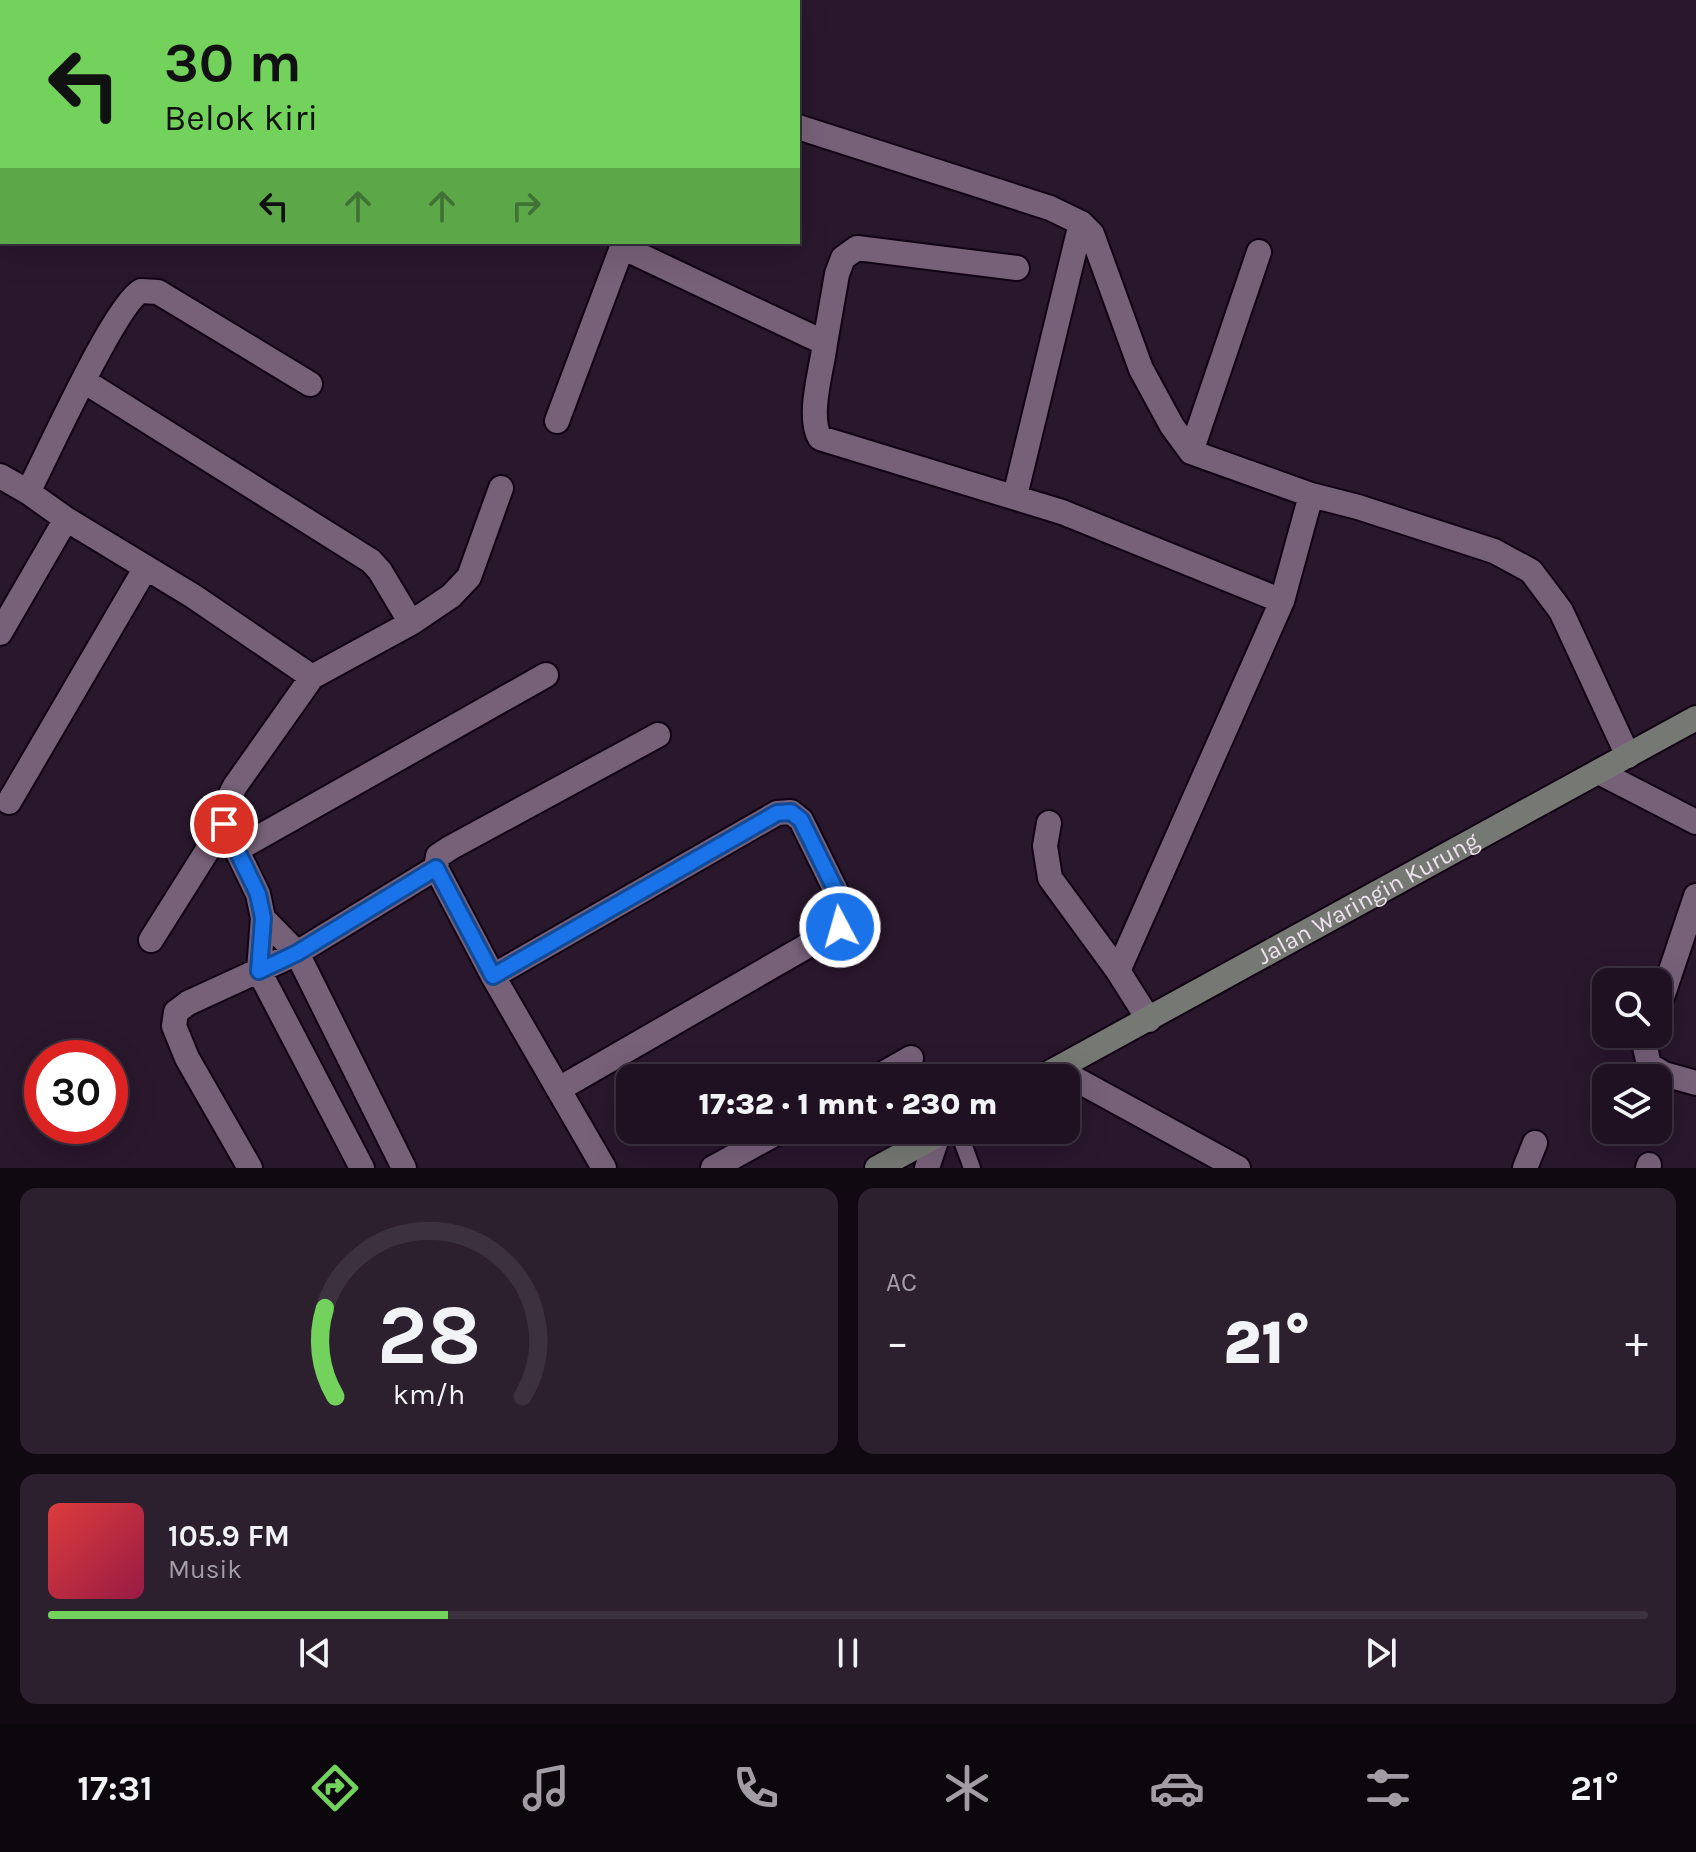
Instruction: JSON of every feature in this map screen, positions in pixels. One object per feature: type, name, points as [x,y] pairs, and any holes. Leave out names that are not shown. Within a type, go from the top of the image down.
[{"type":"street","points":[[800,128],[1050,208],[1081,223],[1092,234],[1141,369],[1172,426],[1191,452],[1311,495],[1494,551],[1531,571],[1561,611],[1628,756]]},
{"type":"street","points":[[1015,496],[1081,223]]},
{"type":"street","points":[[557,421],[623,244],[825,343]]},
{"type":"street","points":[[1017,268],[857,248],[843,258],[837,274],[815,416],[820,438],[1062,512],[1282,601]]},
{"type":"street","points":[[1191,452],[1259,252]]},
{"type":"street","points":[[28,492],[84,381],[129,301],[141,291],[158,292],[310,384]]},
{"type":"street","points":[[84,381],[371,561],[411,623]]},
{"type":"street","points":[[0,476],[145,569],[193,596],[312,677]]},
{"type":"street","points":[[151,940],[224,824],[226,801],[235,786],[312,677],[411,623],[451,596],[469,577],[501,488]]},
{"type":"street","points":[[1118,971],[1282,601],[1311,495]]},
{"type":"street","points":[[0,633],[66,519]]},
{"type":"street","points":[[9,802],[145,569]]},
{"type":"street","points":[[238,849],[546,675]]},
{"type":"street","name":"Jalan Waringin Kurung","points":[[1065,1064],[1696,718]]},
{"type":"street","points":[[604,1168],[493,976],[436,868],[438,856],[450,848],[658,735]]},
{"type":"street","points":[[1599,772],[1696,822]]},
{"type":"street","points":[[493,976],[777,813],[791,812],[801,820],[838,895],[843,910],[840,927],[559,1089]]},
{"type":"street","points":[[1049,823],[1045,846],[1050,878],[1118,971],[1149,1020]]},
{"type":"street","points":[[224,824],[258,894],[263,918],[259,971],[362,1168]]},
{"type":"street","points":[[250,1168],[187,1058],[174,1026],[176,1012],[188,1003],[297,953],[436,868]]},
{"type":"street","points":[[1672,968],[1696,896]]},
{"type":"street","points":[[263,918],[297,953],[404,1168]]},
{"type":"street","points":[[1645,1048],[1649,1065],[1664,1074],[1696,1083]]},
{"type":"street","points":[[900,1064],[911,1058]]},
{"type":"street","points":[[1080,1089],[1238,1168]]},
{"type":"street","points":[[344,1135],[378,1119]]},
{"type":"street","points":[[1525,1168],[1535,1143]]},
{"type":"street","points":[[713,1168],[757,1144]]},
{"type":"street","points":[[877,1168],[924,1144]]},
{"type":"street","points":[[927,1168],[941,1144]]},
{"type":"lane","points":[[956,1144],[972,1168]]},
{"type":"route","points":[[224,824],[258,894],[263,918],[259,971],[297,953],[436,868],[493,976],[777,813],[791,812],[801,820],[838,895],[843,910],[840,927]]}]
